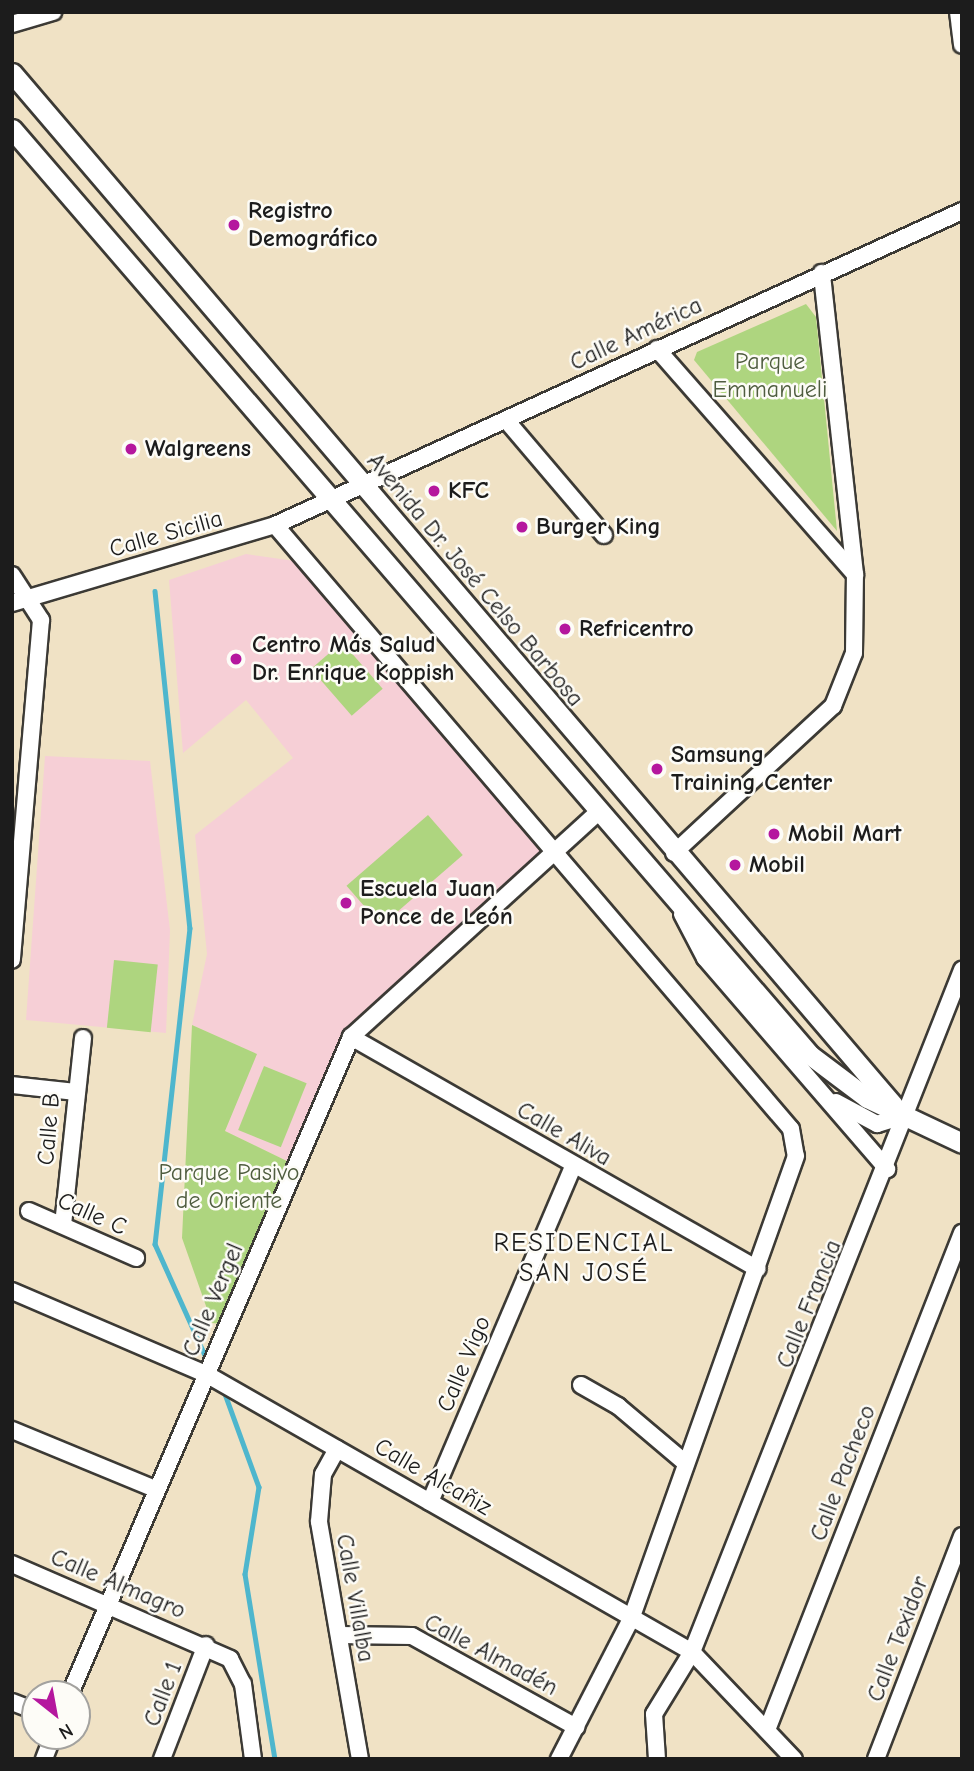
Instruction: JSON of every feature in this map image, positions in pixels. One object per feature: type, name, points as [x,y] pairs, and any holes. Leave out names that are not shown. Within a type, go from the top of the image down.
[{"type":"main road","name":"Avenida Dr. José Celso Barbosa","points":[[12,74],[674,853],[903,1116]]},
{"type":"main road","name":"Avenida Dr. José Celso Barbosa","points":[[12,129],[597,813],[810,1055],[839,1082],[962,1143]]},
{"type":"street","points":[[12,24],[53,12]]},
{"type":"street","points":[[958,12],[962,45]]},
{"type":"street","name":"Calle América","points":[[331,501],[822,273],[962,211]]},
{"type":"street","points":[[674,853],[833,706],[854,653],[855,574],[822,273]]},
{"type":"street","points":[[657,349],[855,574]]},
{"type":"street","points":[[506,420],[604,535]]},
{"type":"street","name":"Calle Sicilia","points":[[12,603],[275,525],[331,501]]},
{"type":"street","points":[[275,525],[791,1129],[796,1156],[757,1269],[683,1461],[632,1617],[559,1759]]},
{"type":"street","points":[[12,575],[31,597],[41,620],[12,960]]},
{"type":"street","name":"Calle Vergel","points":[[76,1680],[110,1605],[155,1489],[351,1037],[597,813]]},
{"type":"street","points":[[677,905],[705,958],[887,1169]]},
{"type":"street","name":"Calle Francia","points":[[657,1759],[653,1714],[692,1652],[887,1169],[903,1116],[956,1000],[962,970]]},
{"type":"street","name":"Calle Aliva","points":[[351,1037],[757,1269]]},
{"type":"street","name":"Calle B","points":[[63,1225],[75,1092],[83,1038]]},
{"type":"street","points":[[12,1085],[75,1092]]},
{"type":"street","points":[[824,1095],[877,1124],[903,1116]]},
{"type":"street","name":"Calle Vigo","points":[[430,1502],[573,1166]]},
{"type":"street","name":"Calle C","points":[[29,1211],[136,1258]]},
{"type":"street","name":"Calle Pacheco","points":[[767,1730],[962,1233]]},
{"type":"street","name":"Calle Alcañiz","points":[[12,1291],[206,1374],[692,1652],[794,1759]]},
{"type":"street","points":[[581,1385],[618,1406],[683,1461]]},
{"type":"street","points":[[12,1430],[155,1489]]},
{"type":"street","name":"Calle Villalba","points":[[337,1448],[323,1474],[319,1522],[360,1759]]},
{"type":"street","name":"Calle Texidor","points":[[876,1759],[962,1536]]},
{"type":"street","name":"Calle Almagro","points":[[12,1564],[206,1645],[230,1659],[243,1684],[253,1759]]},
{"type":"street","name":"Calle Almadén","points":[[339,1635],[412,1636],[576,1727]]},
{"type":"street","name":"Calle 1","points":[[162,1759],[206,1645]]},
{"type":"shaded area","name":"Escuela Juan Ponce de León","points":[[246,554],[295,561],[548,851],[345,1035],[291,1163],[225,1131],[256,1054],[192,1025],[207,954],[195,835],[293,758],[246,700],[183,753],[169,580]]},
{"type":"shaded area","points":[[45,756],[150,761],[170,930],[166,1033],[26,1020]]},
{"type":"green space","name":"Parque Emmanueli","points":[[806,304],[816,317],[837,531],[694,360],[697,352]]},
{"type":"green space","points":[[342,642],[383,689],[352,716],[311,669]]},
{"type":"green space","points":[[428,815],[463,855],[381,926],[346,886]]},
{"type":"green space","points":[[114,960],[158,965],[151,1032],[107,1028]]},
{"type":"green space","name":"Parque Pasivo de Oriente","points":[[192,1025],[257,1054],[225,1131],[291,1163],[223,1324],[212,1323],[182,1238]]},
{"type":"green space","points":[[264,1066],[307,1083],[281,1147],[238,1130]]},
{"type":"waterway","points":[[155,591],[190,928],[155,1244],[208,1362]]},
{"type":"waterway","points":[[224,1391],[259,1487],[245,1574],[275,1759]]},
{"type":"place","name":"Registro Demográfico","points":[[234,225]]},
{"type":"place","name":"Walgreens","points":[[131,449]]},
{"type":"place","name":"KFC","points":[[434,491]]},
{"type":"place","name":"Burger King","points":[[522,527]]},
{"type":"place","name":"Refricentro","points":[[565,629]]},
{"type":"place","name":"Centro Más Salud Dr. Enrique Koppish","points":[[236,659]]},
{"type":"place","name":"Samsung Training Center","points":[[657,769]]},
{"type":"place","name":"Mobil Mart","points":[[774,834]]},
{"type":"place","name":"Mobil","points":[[735,865]]},
{"type":"place","name":"Escuela Juan Ponce de León","points":[[346,903]]},
{"type":"district","name":"RESIDENCIAL SAN JOSÉ","points":[[584,1259]]}]
